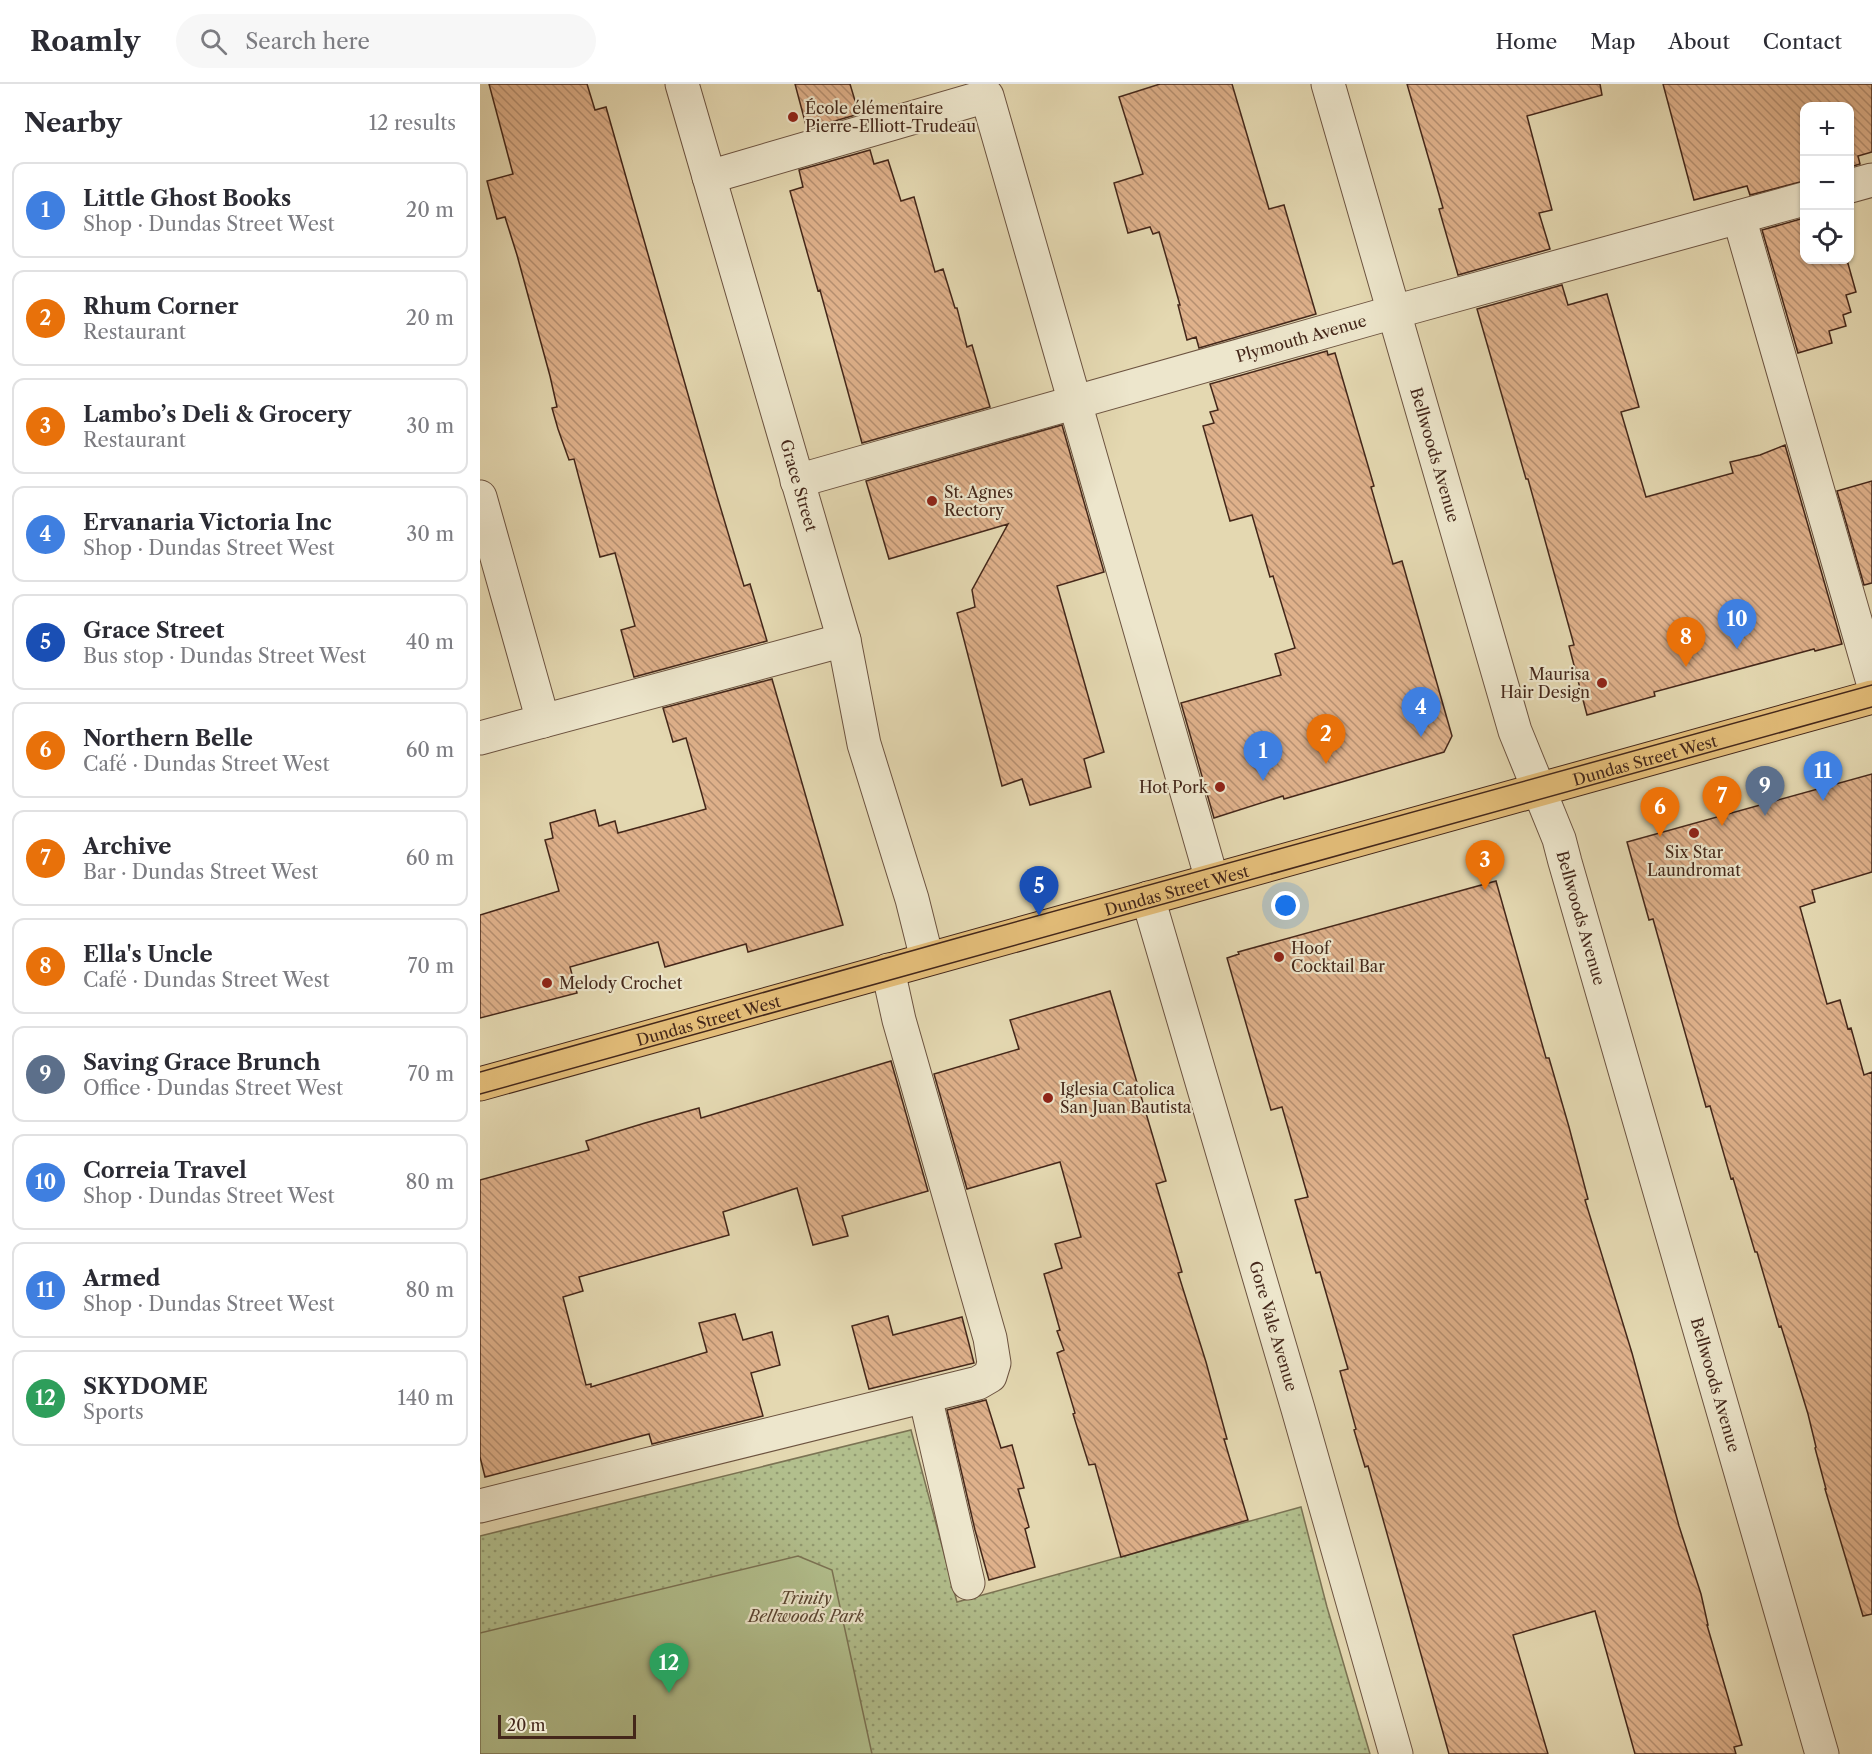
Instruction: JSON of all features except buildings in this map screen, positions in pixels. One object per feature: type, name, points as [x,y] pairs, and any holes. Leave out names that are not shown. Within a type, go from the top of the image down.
[{"type":"main road","name":"Dundas Street West","points":[[480,1084],[1872,697]]},
{"type":"street","name":"Grace Street","points":[[682,84],[844,640],[864,744],[912,899],[927,959]]},
{"type":"street","name":"Bellwoods Avenue","points":[[1328,84],[1515,731],[1565,862],[1822,1754]]},
{"type":"street","points":[[709,177],[987,96],[1212,880]]},
{"type":"street","points":[[1854,185],[1872,180]]},
{"type":"street","name":"Plymouth Avenue","points":[[797,481],[1800,200]]},
{"type":"street","points":[[1739,216],[1872,679]]},
{"type":"street","points":[[480,497],[543,721]]},
{"type":"street","points":[[480,738],[844,640]]},
{"type":"street","name":"Gore Vale Avenue","points":[[1148,898],[1396,1754]]},
{"type":"street","points":[[480,1506],[978,1383],[990,1376],[994,1364],[990,1338],[899,1020],[888,970]]},
{"type":"street","points":[[924,1396],[968,1583]]},
{"type":"green space","name":"Trinity Bellwoods Park","points":[[911,1430],[957,1602],[1301,1507],[1327,1607],[1370,1754],[480,1754],[480,1536]]},
{"type":"green space","points":[[798,1556],[832,1570],[872,1754],[480,1754],[480,1633]]},
{"type":"tram line","points":[[480,1072],[1872,685]]},
{"type":"tram line","points":[[480,1094],[1872,707]]},
{"type":"place","name":"École élémentaire Pierre-Elliott-Trudeau","points":[[793,117]]},
{"type":"place","name":"St. Agnes Rectory","points":[[932,501]]},
{"type":"place","name":"Correia Travel","points":[[1737,649]]},
{"type":"place","name":"Ella's Uncle","points":[[1686,667]]},
{"type":"place","name":"Maurisa Hair Design","points":[[1602,683]]},
{"type":"place","name":"Ervanaria Victoria Inc","points":[[1421,737]]},
{"type":"place","name":"Rhum Corner","points":[[1326,764]]},
{"type":"place","name":"Little Ghost Books","points":[[1263,781]]},
{"type":"place","name":"Hot Pork","points":[[1220,787]]},
{"type":"place","name":"Armed","points":[[1823,801]]},
{"type":"place","name":"Saving Grace Brunch","points":[[1765,816]]},
{"type":"place","name":"Archive","points":[[1722,826]]},
{"type":"place","name":"Six Star Laundromat","points":[[1694,833]]},
{"type":"place","name":"Northern Belle","points":[[1660,837]]},
{"type":"place","name":"Lambo’s Deli & Grocery","points":[[1485,890]]},
{"type":"place","name":"Grace Street","points":[[1039,916]]},
{"type":"place","name":"Hoof Cocktail Bar","points":[[1279,957]]},
{"type":"place","name":"Melody Crochet","points":[[547,983]]},
{"type":"place","name":"Iglesia Catolica San Juan Bautista","points":[[1048,1098]]},
{"type":"place","name":"SKYDOME","points":[[669,1693]]}]
